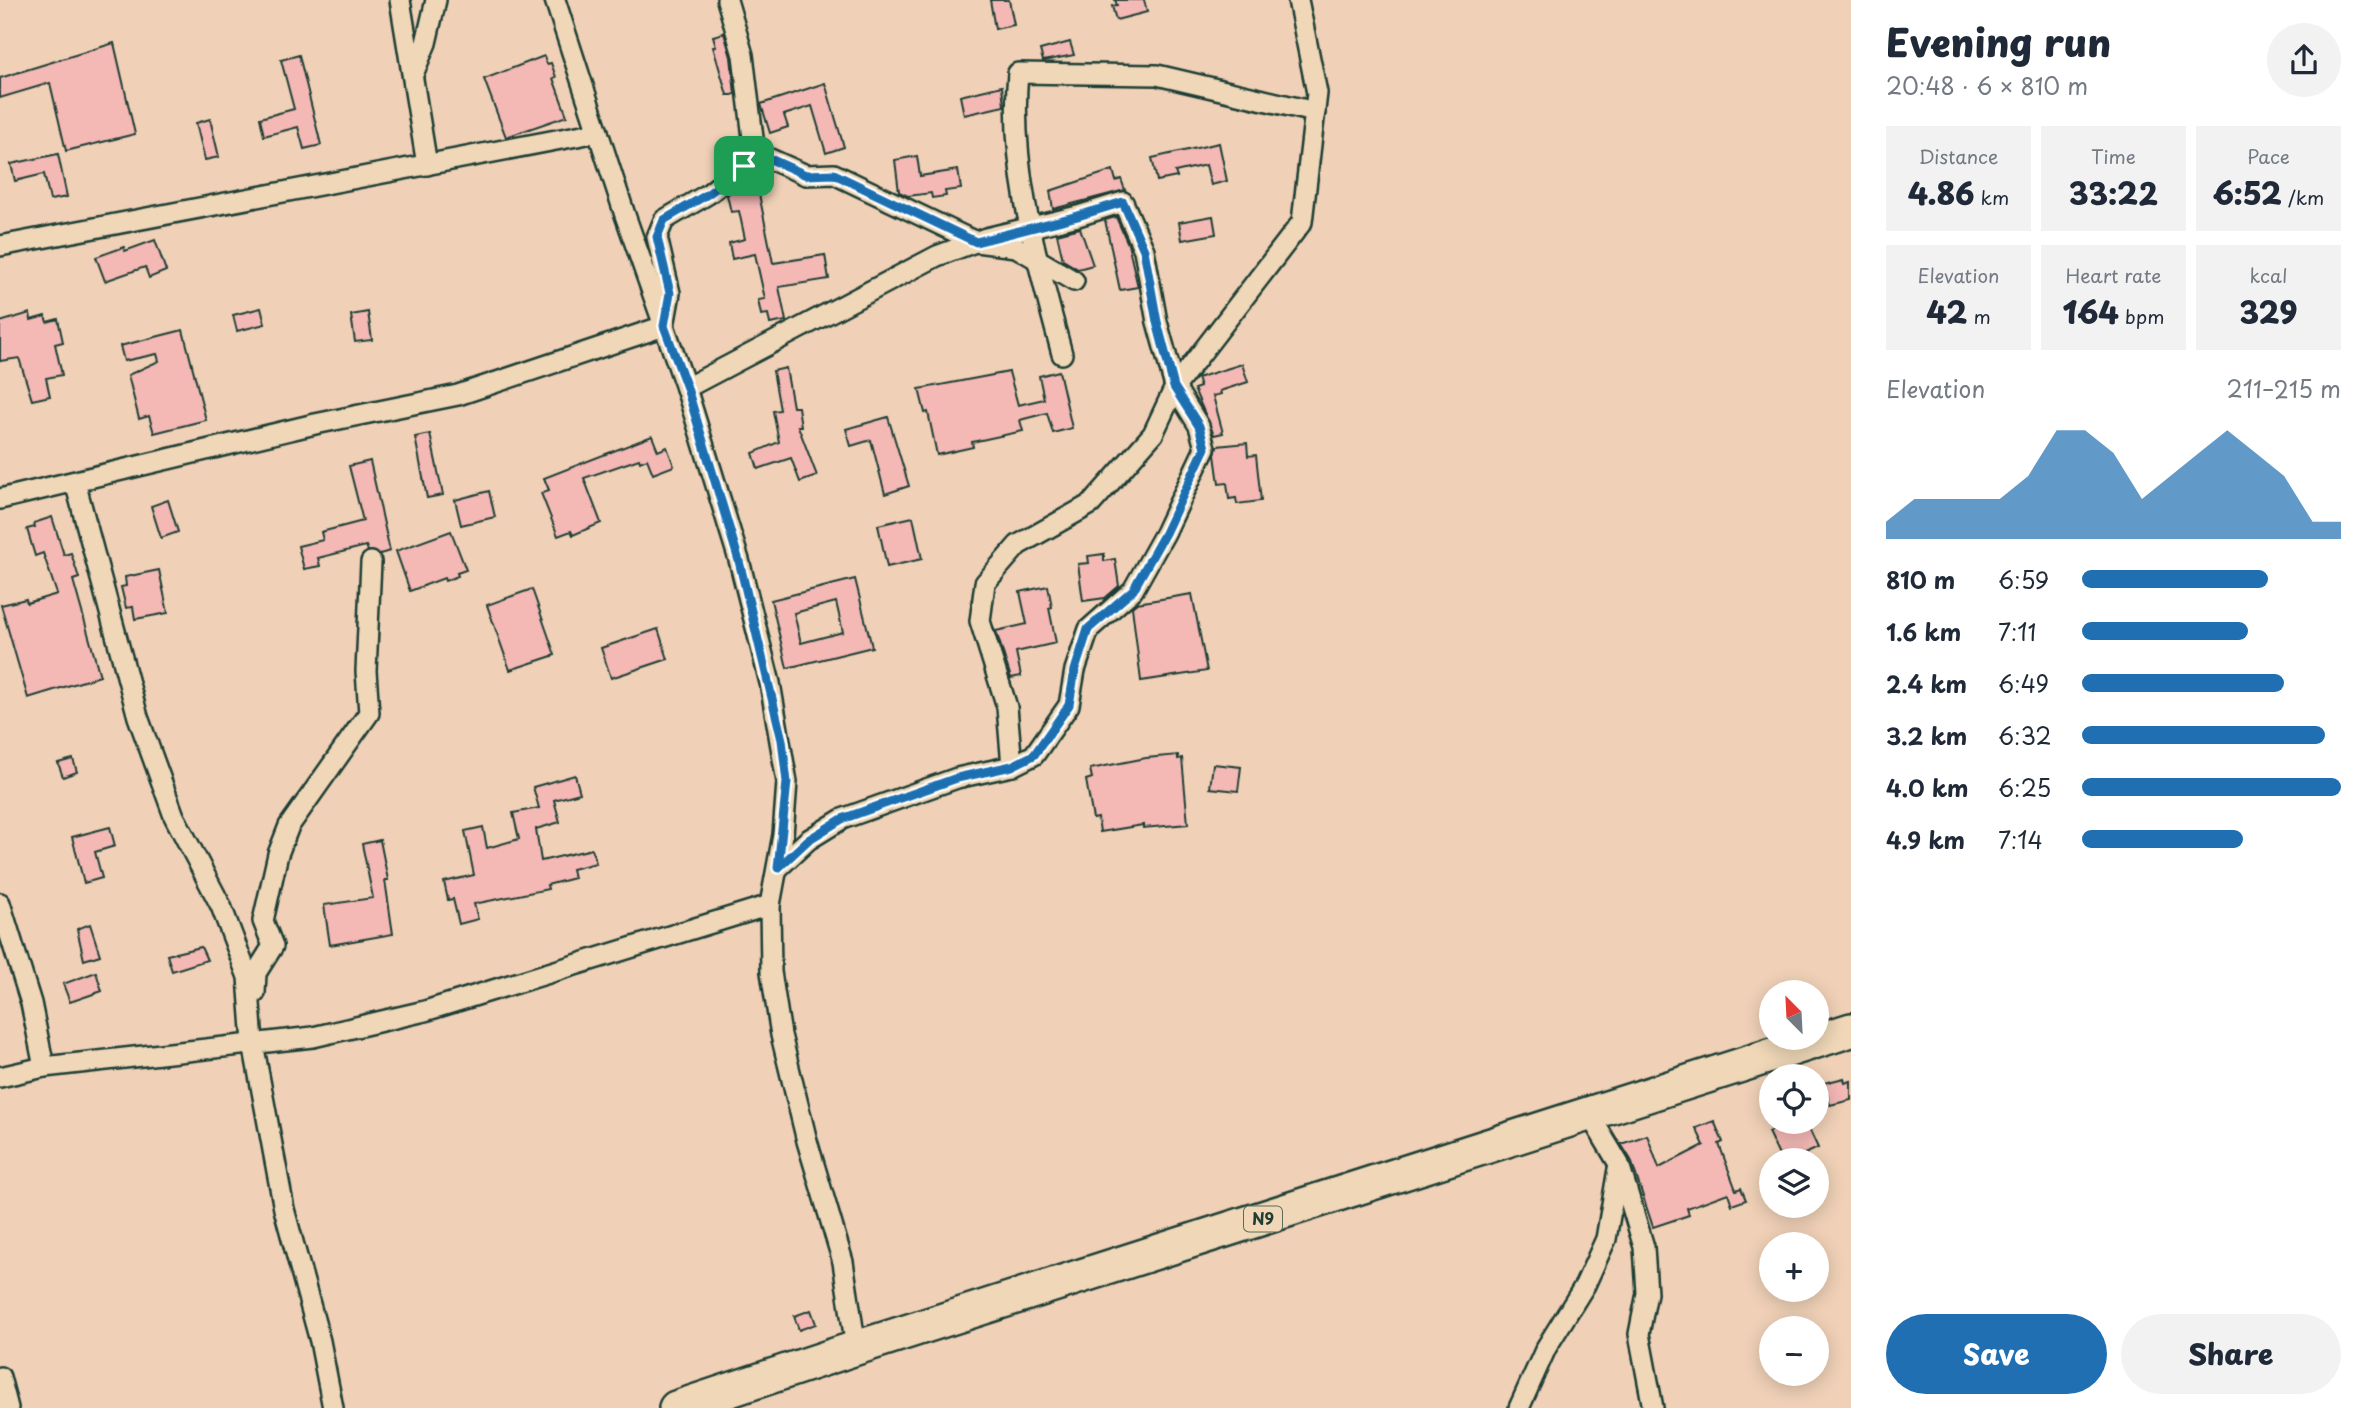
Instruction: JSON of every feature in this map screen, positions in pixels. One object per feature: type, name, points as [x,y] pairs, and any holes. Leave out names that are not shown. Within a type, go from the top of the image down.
[{"type":"highway","name":"N9","points":[[676,1408],[1588,1112],[1851,1030]]},
{"type":"street","points":[[401,0],[427,165]]},
{"type":"street","points":[[413,73],[426,43],[436,0]]},
{"type":"street","points":[[555,0],[687,388],[739,561],[782,740],[787,782],[778,868],[770,905],[771,972],[781,1035],[807,1141],[842,1262],[856,1348]]},
{"type":"street","points":[[664,326],[670,293],[657,237],[664,220],[708,194],[744,166],[753,138],[743,55],[727,0]]},
{"type":"street","points":[[1012,766],[1007,707],[980,621],[985,583],[1018,545],[1091,504],[1153,434],[1174,387],[1302,222],[1317,93],[1298,0]]},
{"type":"street","points":[[1062,354],[1038,260],[1018,157],[1014,110],[1018,74],[1157,75],[1315,112]]},
{"type":"street","points":[[0,246],[598,132]]},
{"type":"street","points":[[750,150],[806,175],[834,174],[976,242],[1016,247],[1074,281]]},
{"type":"street","points":[[687,388],[937,256],[976,242],[1123,202],[1144,250],[1157,322],[1174,387],[1199,426],[1205,448],[1133,590],[1088,629],[1075,670],[1069,705],[1034,755],[1012,766],[957,778],[842,819],[808,840],[778,868]]},
{"type":"street","points":[[0,499],[315,424],[458,395],[664,326]]},
{"type":"street","points":[[75,482],[138,717],[174,817],[221,906],[248,977],[253,1043],[284,1209],[320,1342],[333,1408]]},
{"type":"street","points":[[253,1043],[256,973],[273,946],[263,921],[278,854],[289,826],[369,713],[366,671],[371,562]]},
{"type":"street","points":[[0,903],[31,1003],[44,1067]]},
{"type":"street","points":[[0,1077],[44,1067],[313,1037],[425,1011],[770,905]]},
{"type":"street","points":[[1588,1112],[1619,1164],[1644,1247],[1647,1293],[1639,1334],[1653,1408]]},
{"type":"street","points":[[1519,1408],[1546,1348],[1585,1285],[1606,1239],[1619,1164]]},
{"type":"street","points":[[0,1377],[8,1408]]},
{"type":"building","points":[[990,0],[1009,0],[1014,25],[995,29]]},
{"type":"building","points":[[1115,0],[1144,0],[1147,12],[1116,20],[1112,6],[1117,5]]},
{"type":"building","points":[[724,33],[731,57],[735,94],[732,95],[727,95],[713,47],[716,46],[713,36]]},
{"type":"building","points":[[1070,42],[1074,55],[1043,61],[1040,50]]},
{"type":"building","points":[[114,43],[135,134],[66,151],[50,83],[0,98],[0,78]]},
{"type":"building","points":[[299,55],[321,145],[304,149],[298,127],[264,136],[260,118],[294,109],[281,60]]},
{"type":"building","points":[[544,56],[547,64],[551,63],[556,77],[553,78],[567,116],[506,137],[484,79]]},
{"type":"building","points":[[825,83],[844,147],[826,153],[812,106],[784,115],[788,127],[770,133],[761,104]]},
{"type":"building","points":[[1002,86],[1004,106],[964,115],[960,96]]},
{"type":"building","points":[[210,119],[219,157],[205,160],[196,123]]},
{"type":"building","points":[[1219,143],[1227,181],[1211,185],[1206,165],[1175,172],[1177,177],[1157,181],[1152,158]]},
{"type":"building","points":[[58,154],[67,197],[50,200],[44,174],[15,181],[11,164]]},
{"type":"building","points":[[917,156],[920,176],[958,170],[961,189],[945,191],[946,196],[932,198],[931,193],[908,196],[899,192],[895,160]]},
{"type":"building","points":[[1113,170],[1116,181],[1121,179],[1125,190],[1053,209],[1050,191]]},
{"type":"building","points":[[757,184],[773,263],[825,255],[829,279],[779,287],[786,321],[770,324],[768,314],[761,315],[758,300],[765,299],[755,254],[732,259],[729,243],[745,239],[739,211],[731,212],[727,195],[735,189]]},
{"type":"building","points":[[1213,216],[1216,234],[1182,240],[1179,222]]},
{"type":"building","points":[[1116,217],[1128,244],[1138,287],[1120,290],[1105,220]]},
{"type":"building","points":[[1080,228],[1093,265],[1078,269],[1063,260],[1057,234]]},
{"type":"building","points":[[155,240],[166,271],[149,278],[145,267],[105,281],[96,257],[124,247],[125,251]]},
{"type":"building","points":[[261,308],[265,324],[237,331],[233,315]]},
{"type":"building","points":[[368,312],[372,340],[355,342],[351,315]]},
{"type":"building","points":[[30,313],[31,320],[45,316],[47,322],[58,319],[63,342],[55,344],[62,375],[46,378],[50,396],[32,400],[19,358],[0,361],[0,322]]},
{"type":"building","points":[[183,330],[206,420],[154,433],[149,416],[139,419],[128,375],[159,361],[157,354],[124,361],[120,346]]},
{"type":"building","points":[[1242,364],[1248,382],[1213,396],[1223,433],[1214,435],[1194,389],[1200,387],[1197,378]]},
{"type":"building","points":[[786,368],[793,407],[798,407],[801,426],[798,426],[817,476],[800,482],[791,458],[758,469],[753,453],[779,442],[773,411],[780,410],[773,371]]},
{"type":"building","points":[[1059,371],[1072,428],[1053,433],[1047,413],[1020,420],[1023,431],[972,442],[973,447],[937,455],[928,412],[925,413],[919,389],[1009,372],[1018,405],[1044,399],[1039,376]]},
{"type":"building","points":[[888,417],[909,486],[885,494],[871,440],[851,446],[846,429]]},
{"type":"building","points":[[430,434],[443,495],[427,498],[415,437]]},
{"type":"building","points":[[652,436],[658,451],[667,447],[674,466],[653,474],[647,459],[640,462],[639,459],[584,478],[601,523],[573,535],[571,531],[558,536],[541,493],[549,490],[544,478]]},
{"type":"building","points":[[1247,443],[1248,456],[1256,455],[1261,501],[1237,504],[1236,498],[1229,499],[1227,483],[1219,484],[1215,455],[1217,446]]},
{"type":"building","points":[[370,461],[390,551],[380,554],[368,551],[366,546],[318,558],[320,566],[304,569],[298,546],[323,540],[321,532],[363,521],[349,466]]},
{"type":"building","points":[[489,491],[495,517],[461,525],[455,500]]},
{"type":"building","points":[[168,500],[178,532],[161,538],[151,506]]},
{"type":"building","points":[[52,517],[64,555],[71,553],[79,578],[73,580],[100,676],[28,698],[1,605],[26,599],[27,603],[57,594],[43,553],[35,556],[27,529],[35,527],[34,523]]},
{"type":"building","points":[[913,517],[922,559],[887,567],[878,525]]},
{"type":"building","points":[[451,531],[466,570],[445,581],[444,578],[410,591],[396,551]]},
{"type":"building","points":[[1104,554],[1104,561],[1115,559],[1119,586],[1105,598],[1083,601],[1078,564],[1089,563],[1088,556]]},
{"type":"building","points":[[159,570],[168,613],[135,619],[133,607],[126,608],[121,587],[126,586],[125,577]]},
{"type":"building","points":[[855,579],[872,647],[787,668],[771,600]],"holes":[[[836,602],[843,632],[801,643],[794,613]]]},
{"type":"building","points":[[1048,586],[1056,643],[1016,652],[1021,676],[1011,678],[996,631],[1027,624],[1020,592]]},
{"type":"building","points":[[532,589],[555,655],[510,670],[487,605]]},
{"type":"building","points":[[1192,594],[1207,671],[1141,681],[1132,607],[1137,603]]},
{"type":"building","points":[[658,629],[668,659],[611,678],[601,648]]},
{"type":"building","points":[[1178,755],[1178,759],[1182,758],[1188,824],[1143,828],[1143,825],[1100,832],[1098,818],[1093,819],[1086,780],[1092,778],[1090,769]]},
{"type":"building","points":[[73,759],[77,772],[63,777],[58,763]]},
{"type":"building","points":[[1213,764],[1241,767],[1238,791],[1210,788]]},
{"type":"building","points":[[575,775],[580,793],[554,800],[560,822],[536,829],[541,861],[592,849],[596,863],[572,869],[574,878],[547,885],[548,889],[474,904],[478,919],[459,924],[453,899],[448,900],[444,882],[474,875],[465,831],[483,827],[487,848],[519,839],[513,813],[539,808],[533,787]]},
{"type":"building","points":[[110,827],[115,846],[95,852],[102,878],[84,883],[72,837]]},
{"type":"building","points":[[380,840],[388,880],[385,880],[393,934],[330,945],[324,905],[373,898],[362,844]]},
{"type":"building","points":[[90,924],[100,955],[84,960],[77,929]]},
{"type":"building","points":[[201,947],[207,960],[172,971],[167,955]]},
{"type":"building","points":[[96,972],[102,991],[70,1002],[63,984]]},
{"type":"building","points":[[1844,1078],[1845,1083],[1851,1081],[1851,1100],[1830,1105],[1829,1082]]},
{"type":"building","points":[[1714,1121],[1723,1142],[1719,1144],[1736,1190],[1741,1188],[1746,1200],[1732,1205],[1728,1193],[1687,1208],[1689,1215],[1653,1227],[1631,1160],[1621,1144],[1647,1135],[1659,1168],[1704,1145],[1696,1128]]},
{"type":"building","points":[[1769,1134],[1812,1134],[1818,1148],[1775,1148]]},
{"type":"building","points":[[811,1310],[816,1324],[799,1330],[794,1316]]},
{"type":"route","points":[[750,150],[806,175],[834,174],[976,242],[1123,202],[1144,250],[1157,322],[1174,387],[1199,426],[1205,448],[1165,533],[1133,590],[1088,629],[1075,670],[1069,705],[1034,755],[1012,766],[957,778],[842,819],[808,840],[778,868],[787,782],[782,740],[739,561],[687,388],[664,326],[670,293],[657,237],[664,220],[708,194],[744,166],[750,150]]}]
